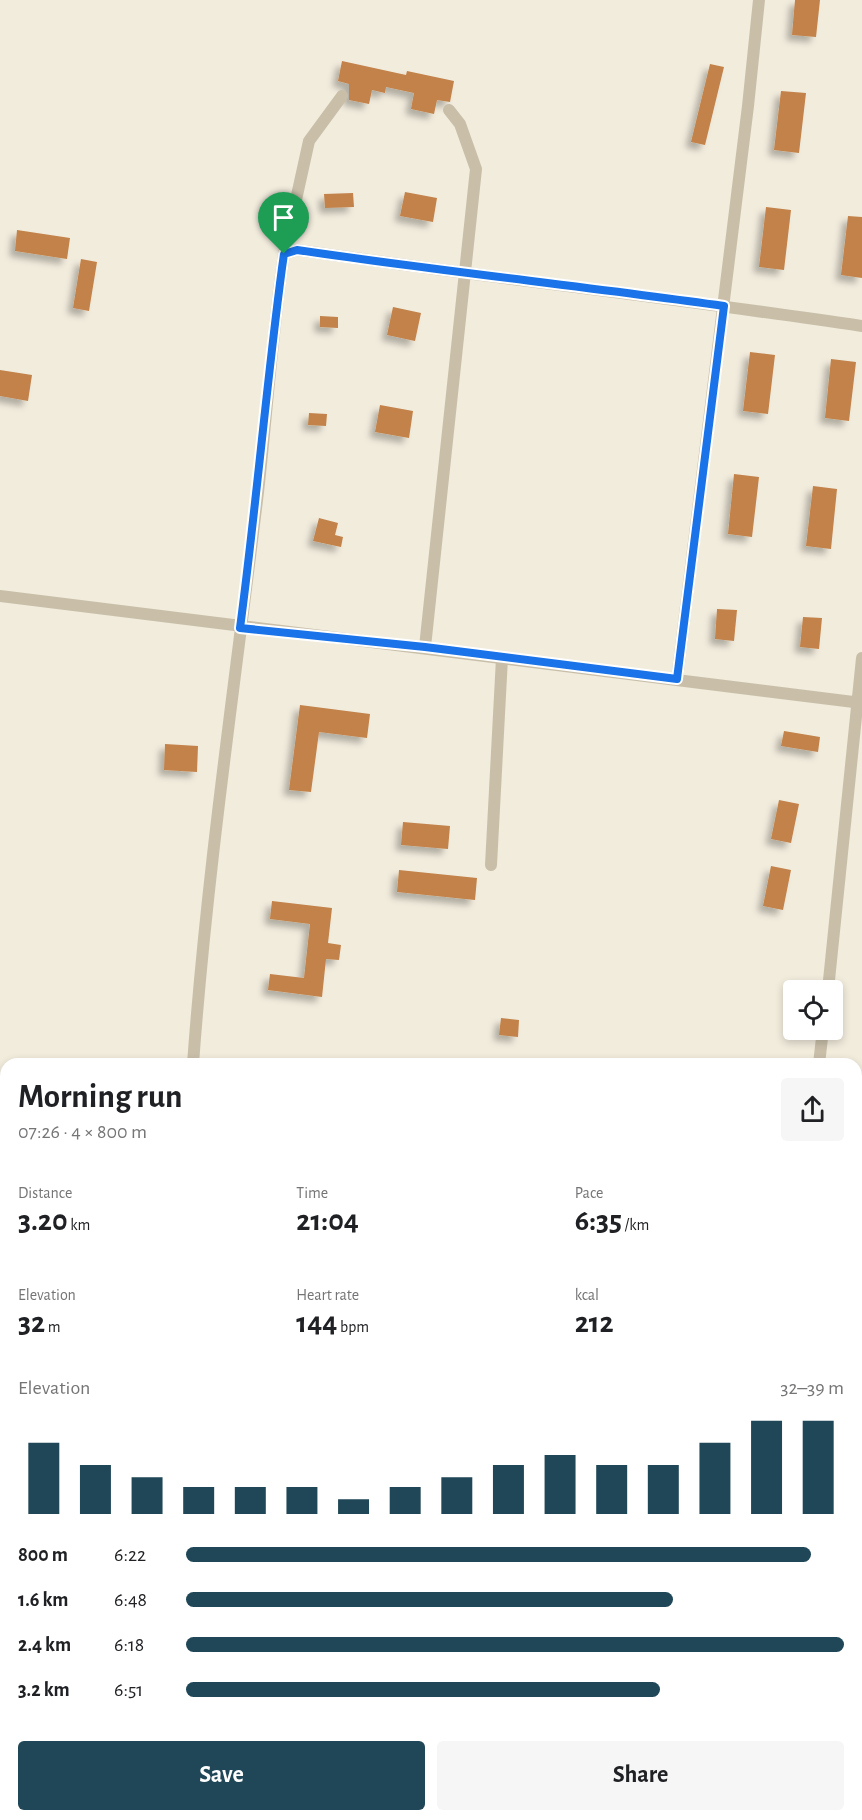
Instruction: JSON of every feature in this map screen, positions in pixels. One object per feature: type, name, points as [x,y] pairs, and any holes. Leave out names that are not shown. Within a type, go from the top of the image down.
[{"type":"street","points":[[677,679],[724,306],[759,0]]},
{"type":"street","points":[[193,1058],[202,940],[284,254],[309,141],[342,96]]},
{"type":"street","points":[[425,647],[476,169],[460,124],[449,110]]},
{"type":"street","points":[[284,254],[297,250],[466,274],[582,286],[862,326]]},
{"type":"street","points":[[0,596],[240,628],[425,647],[859,702]]},
{"type":"street","points":[[491,865],[502,658]]},
{"type":"street","points":[[829,980],[862,658]]},
{"type":"street","points":[[820,1058],[822,1040]]},
{"type":"building","points":[[795,0],[820,0],[816,37],[792,35]]},
{"type":"building","points":[[342,61],[406,75],[407,71],[454,81],[450,102],[437,100],[434,114],[411,109],[414,93],[386,87],[385,93],[372,90],[369,104],[349,100],[349,84],[338,81]]},
{"type":"building","points":[[710,64],[724,67],[705,145],[691,142]]},
{"type":"building","points":[[781,91],[806,93],[799,153],[774,150]]},
{"type":"building","points":[[405,192],[437,198],[433,222],[400,216]]},
{"type":"building","points":[[353,193],[354,207],[325,208],[324,194]]},
{"type":"building","points":[[766,207],[791,210],[784,270],[759,267]]},
{"type":"building","points":[[848,216],[862,217],[862,278],[841,275]]},
{"type":"building","points":[[17,230],[70,238],[67,259],[15,251]]},
{"type":"building","points":[[81,259],[97,262],[89,311],[73,308]]},
{"type":"building","points":[[393,307],[421,313],[415,341],[387,335]]},
{"type":"building","points":[[320,316],[338,317],[338,328],[320,327]]},
{"type":"building","points":[[750,352],[775,355],[768,414],[743,411]]},
{"type":"building","points":[[831,359],[856,362],[849,421],[825,418]]},
{"type":"building","points":[[0,370],[32,375],[28,401],[0,396]]},
{"type":"building","points":[[380,405],[413,411],[409,438],[375,432]]},
{"type":"building","points":[[309,413],[327,414],[326,426],[308,425]]},
{"type":"building","points":[[734,474],[759,477],[752,537],[728,534]]},
{"type":"building","points":[[813,486],[837,489],[831,549],[806,546]]},
{"type":"building","points":[[319,518],[338,523],[335,535],[343,537],[341,547],[313,541]]},
{"type":"building","points":[[717,609],[737,610],[734,641],[715,639]]},
{"type":"building","points":[[803,617],[822,618],[819,649],[800,647]]},
{"type":"building","points":[[300,705],[370,714],[367,738],[319,732],[311,792],[289,790]]},
{"type":"building","points":[[784,731],[820,737],[818,752],[781,746]]},
{"type":"building","points":[[165,744],[198,746],[197,772],[164,770]]},
{"type":"building","points":[[779,800],[799,804],[791,843],[771,839]]},
{"type":"building","points":[[403,822],[450,826],[448,849],[401,845]]},
{"type":"building","points":[[771,866],[791,870],[783,910],[763,906]]},
{"type":"building","points":[[399,870],[477,878],[475,900],[397,892]]},
{"type":"building","points":[[272,901],[332,908],[328,943],[341,945],[339,960],[326,959],[322,997],[268,990],[270,974],[304,978],[310,924],[270,919]]},
{"type":"building","points":[[501,1018],[519,1020],[518,1037],[499,1035]]},
{"type":"route","points":[[297,250],[466,274],[582,286],[724,306],[677,679],[425,647],[240,628],[258,490],[269,365],[284,254],[297,250]]}]
